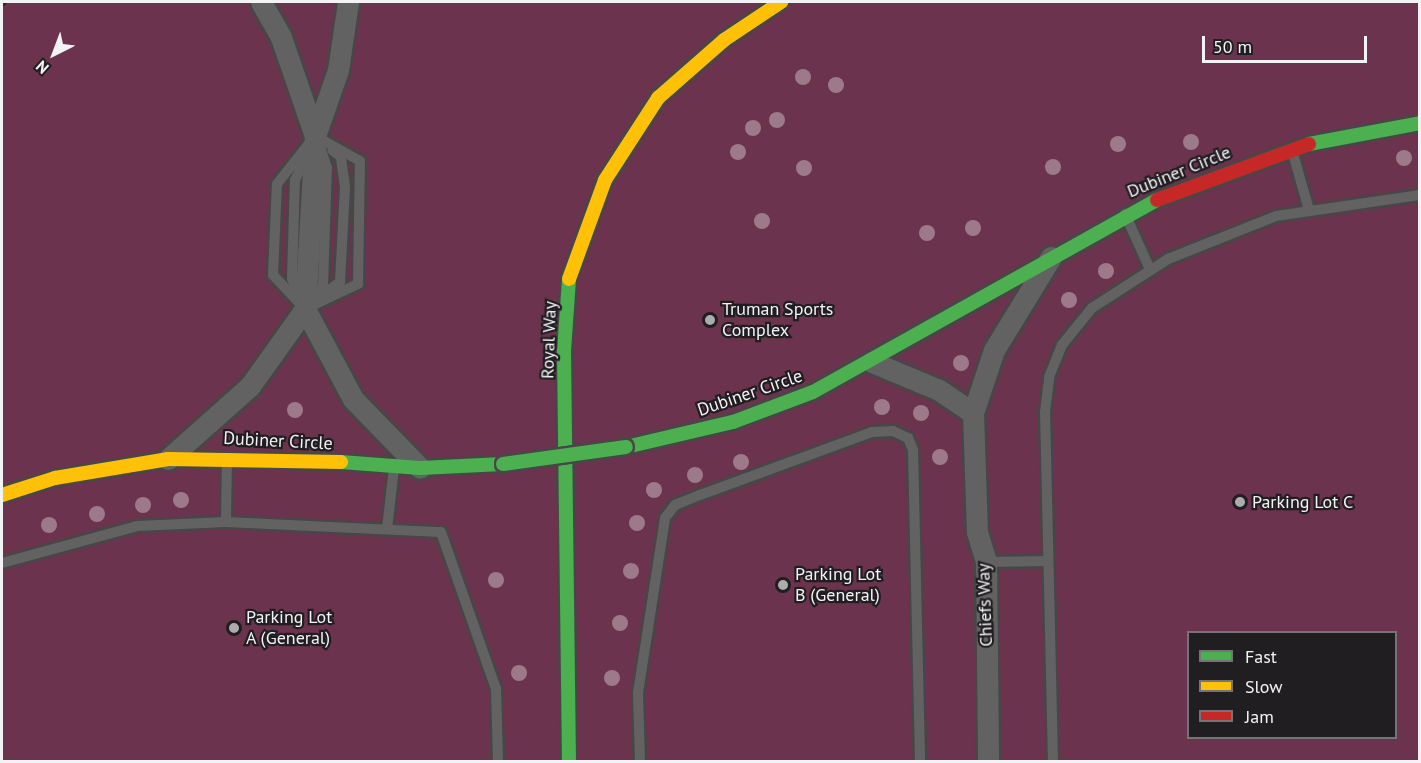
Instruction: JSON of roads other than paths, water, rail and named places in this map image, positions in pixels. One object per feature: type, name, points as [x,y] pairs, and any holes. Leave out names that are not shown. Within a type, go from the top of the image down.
[{"type":"street","points":[[261,2],[281,37],[315,136]]},
{"type":"street","points":[[348,2],[338,70],[315,136],[305,309],[352,399],[420,468]]},
{"type":"street","name":"Royal Way","points":[[569,762],[564,351],[570,270],[605,180],[658,98],[724,40],[781,2]]},
{"type":"street","name":"Dubiner Circle","points":[[2,495],[55,478],[168,459],[227,455],[394,468],[503,464],[626,447],[733,422],[872,362],[1054,252],[1125,214],[1292,148],[1419,123]]},
{"type":"street","name":"Chiefs Way","points":[[988,762],[986,562],[977,532],[974,413],[994,350],[1054,252]]},
{"type":"street","points":[[168,459],[250,386],[305,309]]},
{"type":"street","points":[[872,362],[939,390],[974,413]]},
{"type":"lane","points":[[305,309],[273,275],[277,184],[315,136]]},
{"type":"lane","points":[[305,309],[340,282],[345,186],[341,158],[315,136]]},
{"type":"lane","points":[[305,309],[358,284],[360,161],[315,136]]},
{"type":"lane","points":[[1292,148],[1309,210]]},
{"type":"lane","points":[[1053,762],[1048,561],[1049,377],[1077,324],[1150,269],[1276,216],[1419,195]]},
{"type":"lane","points":[[1125,214],[1150,269]]},
{"type":"lane","points":[[640,762],[638,693],[665,518],[675,505],[700,495],[872,432],[893,431],[908,438],[913,450],[920,762]]},
{"type":"lane","points":[[226,522],[227,455]]},
{"type":"lane","points":[[387,529],[394,468]]},
{"type":"lane","points":[[2,563],[137,526],[226,522],[441,532],[496,689],[498,762]]},
{"type":"lane","points":[[986,562],[1048,561]]},
{"type":"place","name":"Truman Sports Complex","points":[[710,320]]},
{"type":"place","name":"Parking Lot C","points":[[1240,502]]},
{"type":"place","name":"Parking Lot B (General)","points":[[783,585]]},
{"type":"place","name":"Parking Lot A (General)","points":[[234,628]]}]
